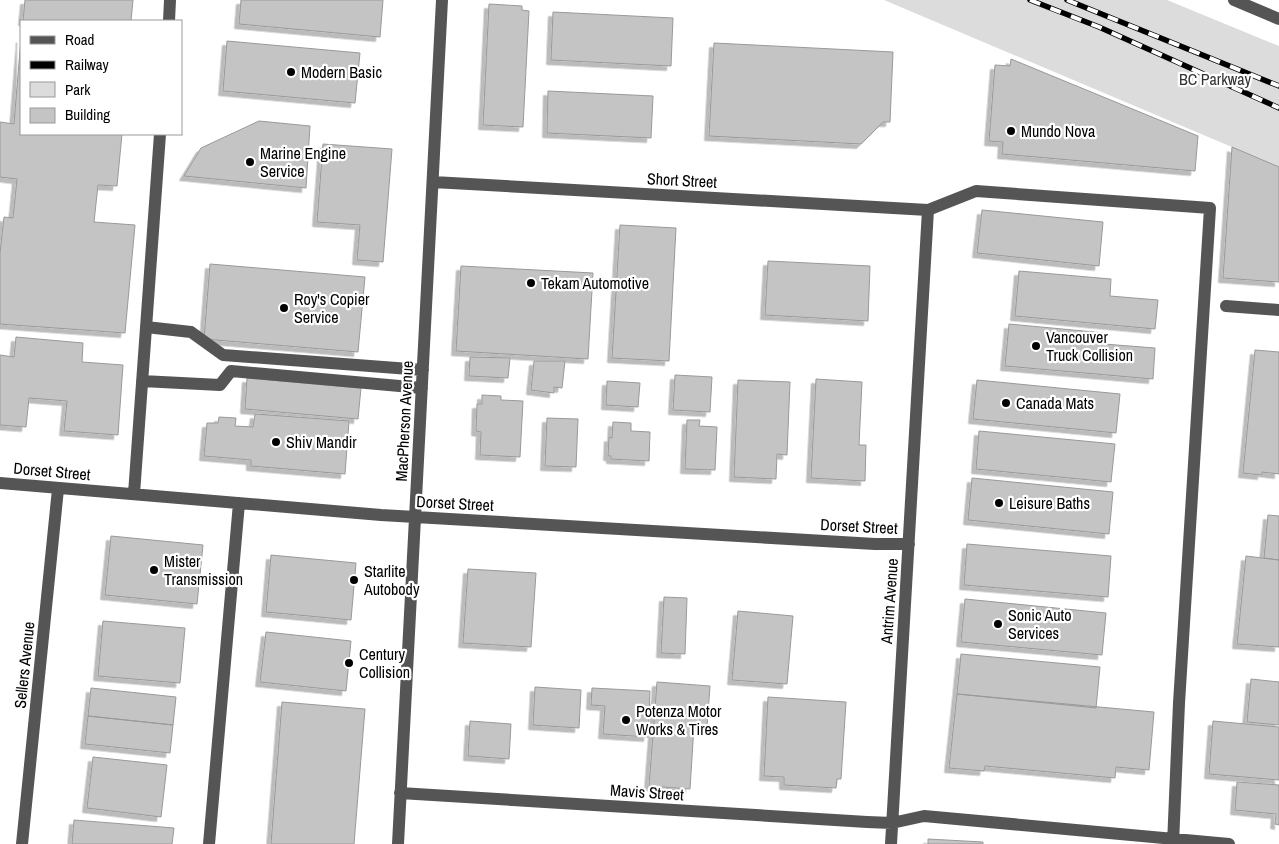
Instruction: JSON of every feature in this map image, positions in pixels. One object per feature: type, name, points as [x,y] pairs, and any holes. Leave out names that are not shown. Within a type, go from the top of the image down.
[{"type":"street","points":[[168,20],[170,0]]},
{"type":"street","name":"MacPherson Avenue","points":[[398,844],[442,0]]},
{"type":"street","points":[[1234,0],[1279,19]]},
{"type":"street","points":[[134,494],[160,135]]},
{"type":"street","name":"Short Street","points":[[433,182],[928,210]]},
{"type":"street","points":[[928,210],[976,191],[1210,208],[1179,702],[1173,842]]},
{"type":"street","name":"Antrim Avenue","points":[[891,844],[928,210]]},
{"type":"street","points":[[1226,306],[1279,310]]},
{"type":"street","points":[[146,327],[191,332],[223,355],[423,370]]},
{"type":"street","points":[[142,381],[220,385],[231,371],[422,388]]},
{"type":"street","name":"Dorset Street","points":[[0,483],[415,517],[875,544],[909,544]]},
{"type":"street","name":"Sellers Avenue","points":[[22,844],[58,489]]},
{"type":"street","points":[[209,844],[239,503]]},
{"type":"street","name":"Mavis Street","points":[[400,793],[892,823],[924,816],[1173,842],[1229,844]]},
{"type":"green space","name":"BC Parkway","points":[[884,0],[1167,0],[1279,46],[1279,167]]},
{"type":"building","points":[[25,0],[133,0],[131,20],[23,20]]},
{"type":"building","points":[[241,0],[383,0],[380,37],[239,24]]},
{"type":"building","points":[[489,4],[522,6],[522,10],[529,11],[523,127],[483,125]]},
{"type":"building","points":[[553,12],[673,18],[671,66],[551,60]]},
{"type":"building","name":"Modern Basic","points":[[227,41],[360,53],[355,103],[223,91]]},
{"type":"building","points":[[714,43],[893,52],[890,122],[883,122],[861,144],[709,136]]},
{"type":"building","points":[[20,50],[20,135],[122,135],[117,186],[98,185],[94,222],[135,225],[125,333],[0,324],[0,253],[4,217],[13,218],[17,179],[0,177],[0,122],[14,124]]},
{"type":"building","points":[[1011,59],[1198,136],[1195,171],[1002,154],[1003,142],[989,141],[995,65],[1010,66]]},
{"type":"building","points":[[548,91],[653,96],[651,138],[547,133]]},
{"type":"building","name":"Marine Engine Service","points":[[259,121],[310,126],[306,188],[184,176],[201,148]]},
{"type":"building","points":[[323,144],[392,149],[383,262],[357,260],[360,225],[317,222]]},
{"type":"building","points":[[1232,147],[1279,167],[1279,282],[1223,278]]},
{"type":"building","points":[[982,210],[1103,222],[1099,266],[977,253]]},
{"type":"building","points":[[620,225],[676,228],[669,361],[612,358]]},
{"type":"building","points":[[768,261],[870,266],[868,321],[765,315]]},
{"type":"building","name":"Roy's Copier Service","points":[[210,264],[365,277],[358,352],[204,339]]},
{"type":"building","points":[[461,266],[593,273],[588,359],[456,351]]},
{"type":"building","points":[[1019,271],[1111,279],[1110,296],[1158,300],[1155,329],[1015,316]]},
{"type":"building","points":[[1009,324],[1105,333],[1104,344],[1155,348],[1153,379],[1005,366]]},
{"type":"building","points":[[16,337],[83,343],[82,362],[123,365],[118,435],[64,431],[67,401],[29,398],[26,427],[0,425],[0,355],[14,357]]},
{"type":"building","points":[[1255,350],[1279,352],[1279,474],[1262,472],[1262,475],[1243,473]]},
{"type":"building","points":[[470,357],[510,358],[508,378],[469,376]]},
{"type":"building","points":[[534,361],[565,361],[562,388],[554,387],[554,393],[531,390]]},
{"type":"building","points":[[675,375],[712,377],[710,412],[673,410]]},
{"type":"building","points":[[247,378],[361,388],[358,419],[245,409]]},
{"type":"building","points":[[816,379],[862,382],[859,445],[866,445],[865,481],[811,478]]},
{"type":"building","points":[[738,380],[790,382],[787,455],[777,454],[776,479],[734,477]]},
{"type":"building","points":[[977,380],[1120,394],[1116,433],[973,419]]},
{"type":"building","points":[[607,381],[640,383],[638,407],[606,405]]},
{"type":"building","points":[[482,395],[501,396],[501,400],[523,401],[520,457],[480,455],[481,432],[476,431],[477,404],[482,404]]},
{"type":"building","name":"Shiv Mandir","points":[[255,414],[349,421],[345,474],[251,466],[251,460],[204,456],[207,423],[218,423],[219,417],[236,418],[235,426],[253,427]]},
{"type":"building","points":[[547,418],[578,419],[576,467],[545,466]]},
{"type":"building","points":[[687,420],[700,420],[699,426],[717,427],[715,470],[685,469]]},
{"type":"building","points":[[613,422],[631,423],[631,431],[650,432],[649,461],[611,459],[611,456],[608,456],[609,437],[612,438]]},
{"type":"building","points":[[979,431],[1115,444],[1111,482],[976,469]]},
{"type":"building","points":[[972,478],[1113,492],[1109,534],[968,520]]},
{"type":"building","points":[[1268,515],[1279,516],[1279,560],[1264,558]]},
{"type":"building","name":"Mister Transmission","points":[[111,536],[203,545],[197,604],[105,595]]},
{"type":"building","points":[[967,544],[1111,556],[1108,597],[964,585]]},
{"type":"building","points":[[271,555],[356,563],[351,620],[266,612]]},
{"type":"building","points":[[1246,556],[1279,560],[1279,647],[1237,644]]},
{"type":"building","points":[[468,569],[536,573],[531,647],[463,643]]},
{"type":"building","points":[[664,597],[687,598],[685,654],[661,653]]},
{"type":"building","points":[[965,599],[1106,613],[1102,655],[961,642]]},
{"type":"building","points":[[738,611],[793,616],[787,684],[732,680]]},
{"type":"building","points":[[103,621],[185,628],[180,683],[98,676]]},
{"type":"building","points":[[266,632],[351,641],[346,691],[260,682]]},
{"type":"building","points":[[961,654],[1100,667],[1096,708],[957,694]]},
{"type":"building","points":[[1251,679],[1279,682],[1279,725],[1247,722]]},
{"type":"building","points":[[657,682],[710,686],[707,727],[694,726],[690,789],[649,786]]},
{"type":"building","points":[[535,687],[581,690],[579,728],[533,725]]},
{"type":"building","points":[[91,688],[176,697],[173,725],[88,716]]},
{"type":"building","name":"Potenza Motor Works & Tires","points":[[592,688],[650,691],[648,737],[603,734],[605,706],[591,705]]},
{"type":"building","points":[[957,694],[1154,712],[1149,770],[1116,767],[1115,778],[985,766],[984,771],[949,768]]},
{"type":"building","points":[[768,697],[846,702],[841,779],[837,779],[836,788],[784,785],[784,777],[764,776]]},
{"type":"building","points":[[282,702],[365,709],[354,844],[271,844]]},
{"type":"building","points":[[88,716],[173,725],[170,753],[85,744]]},
{"type":"building","points":[[470,721],[511,724],[509,759],[468,756]]},
{"type":"building","points":[[1213,721],[1279,727],[1279,780],[1209,774]]},
{"type":"building","points":[[93,757],[167,765],[161,817],[87,808]]},
{"type":"building","points":[[1237,782],[1279,785],[1279,825],[1275,824],[1276,814],[1235,810]]},
{"type":"building","points":[[74,820],[174,828],[172,844],[72,844]]},
{"type":"building","points":[[928,839],[983,842],[983,844],[928,844]]},
{"type":"railway","points":[[1030,0],[1099,27],[1279,108]]},
{"type":"railway","points":[[1067,0],[1279,86]]},
{"type":"place","name":"Modern Basic","points":[[291,72]]},
{"type":"place","name":"Mundo Nova","points":[[1011,131]]},
{"type":"place","name":"Marine Engine Service","points":[[250,162]]},
{"type":"place","name":"Tekam Automotive","points":[[531,283]]},
{"type":"place","name":"Roy's Copier Service","points":[[284,308]]},
{"type":"place","name":"Vancouver Truck Collision","points":[[1036,346]]},
{"type":"place","name":"Canada Mats","points":[[1006,403]]},
{"type":"place","name":"Shiv Mandir","points":[[276,442]]},
{"type":"place","name":"Leisure Baths","points":[[999,503]]},
{"type":"place","name":"Mister Transmission","points":[[154,570]]},
{"type":"place","name":"Starlite Autobody","points":[[354,580]]},
{"type":"place","name":"Sonic Auto Services","points":[[998,624]]},
{"type":"place","name":"Century Collision","points":[[349,663]]},
{"type":"place","name":"Potenza Motor Works & Tires","points":[[626,720]]}]
